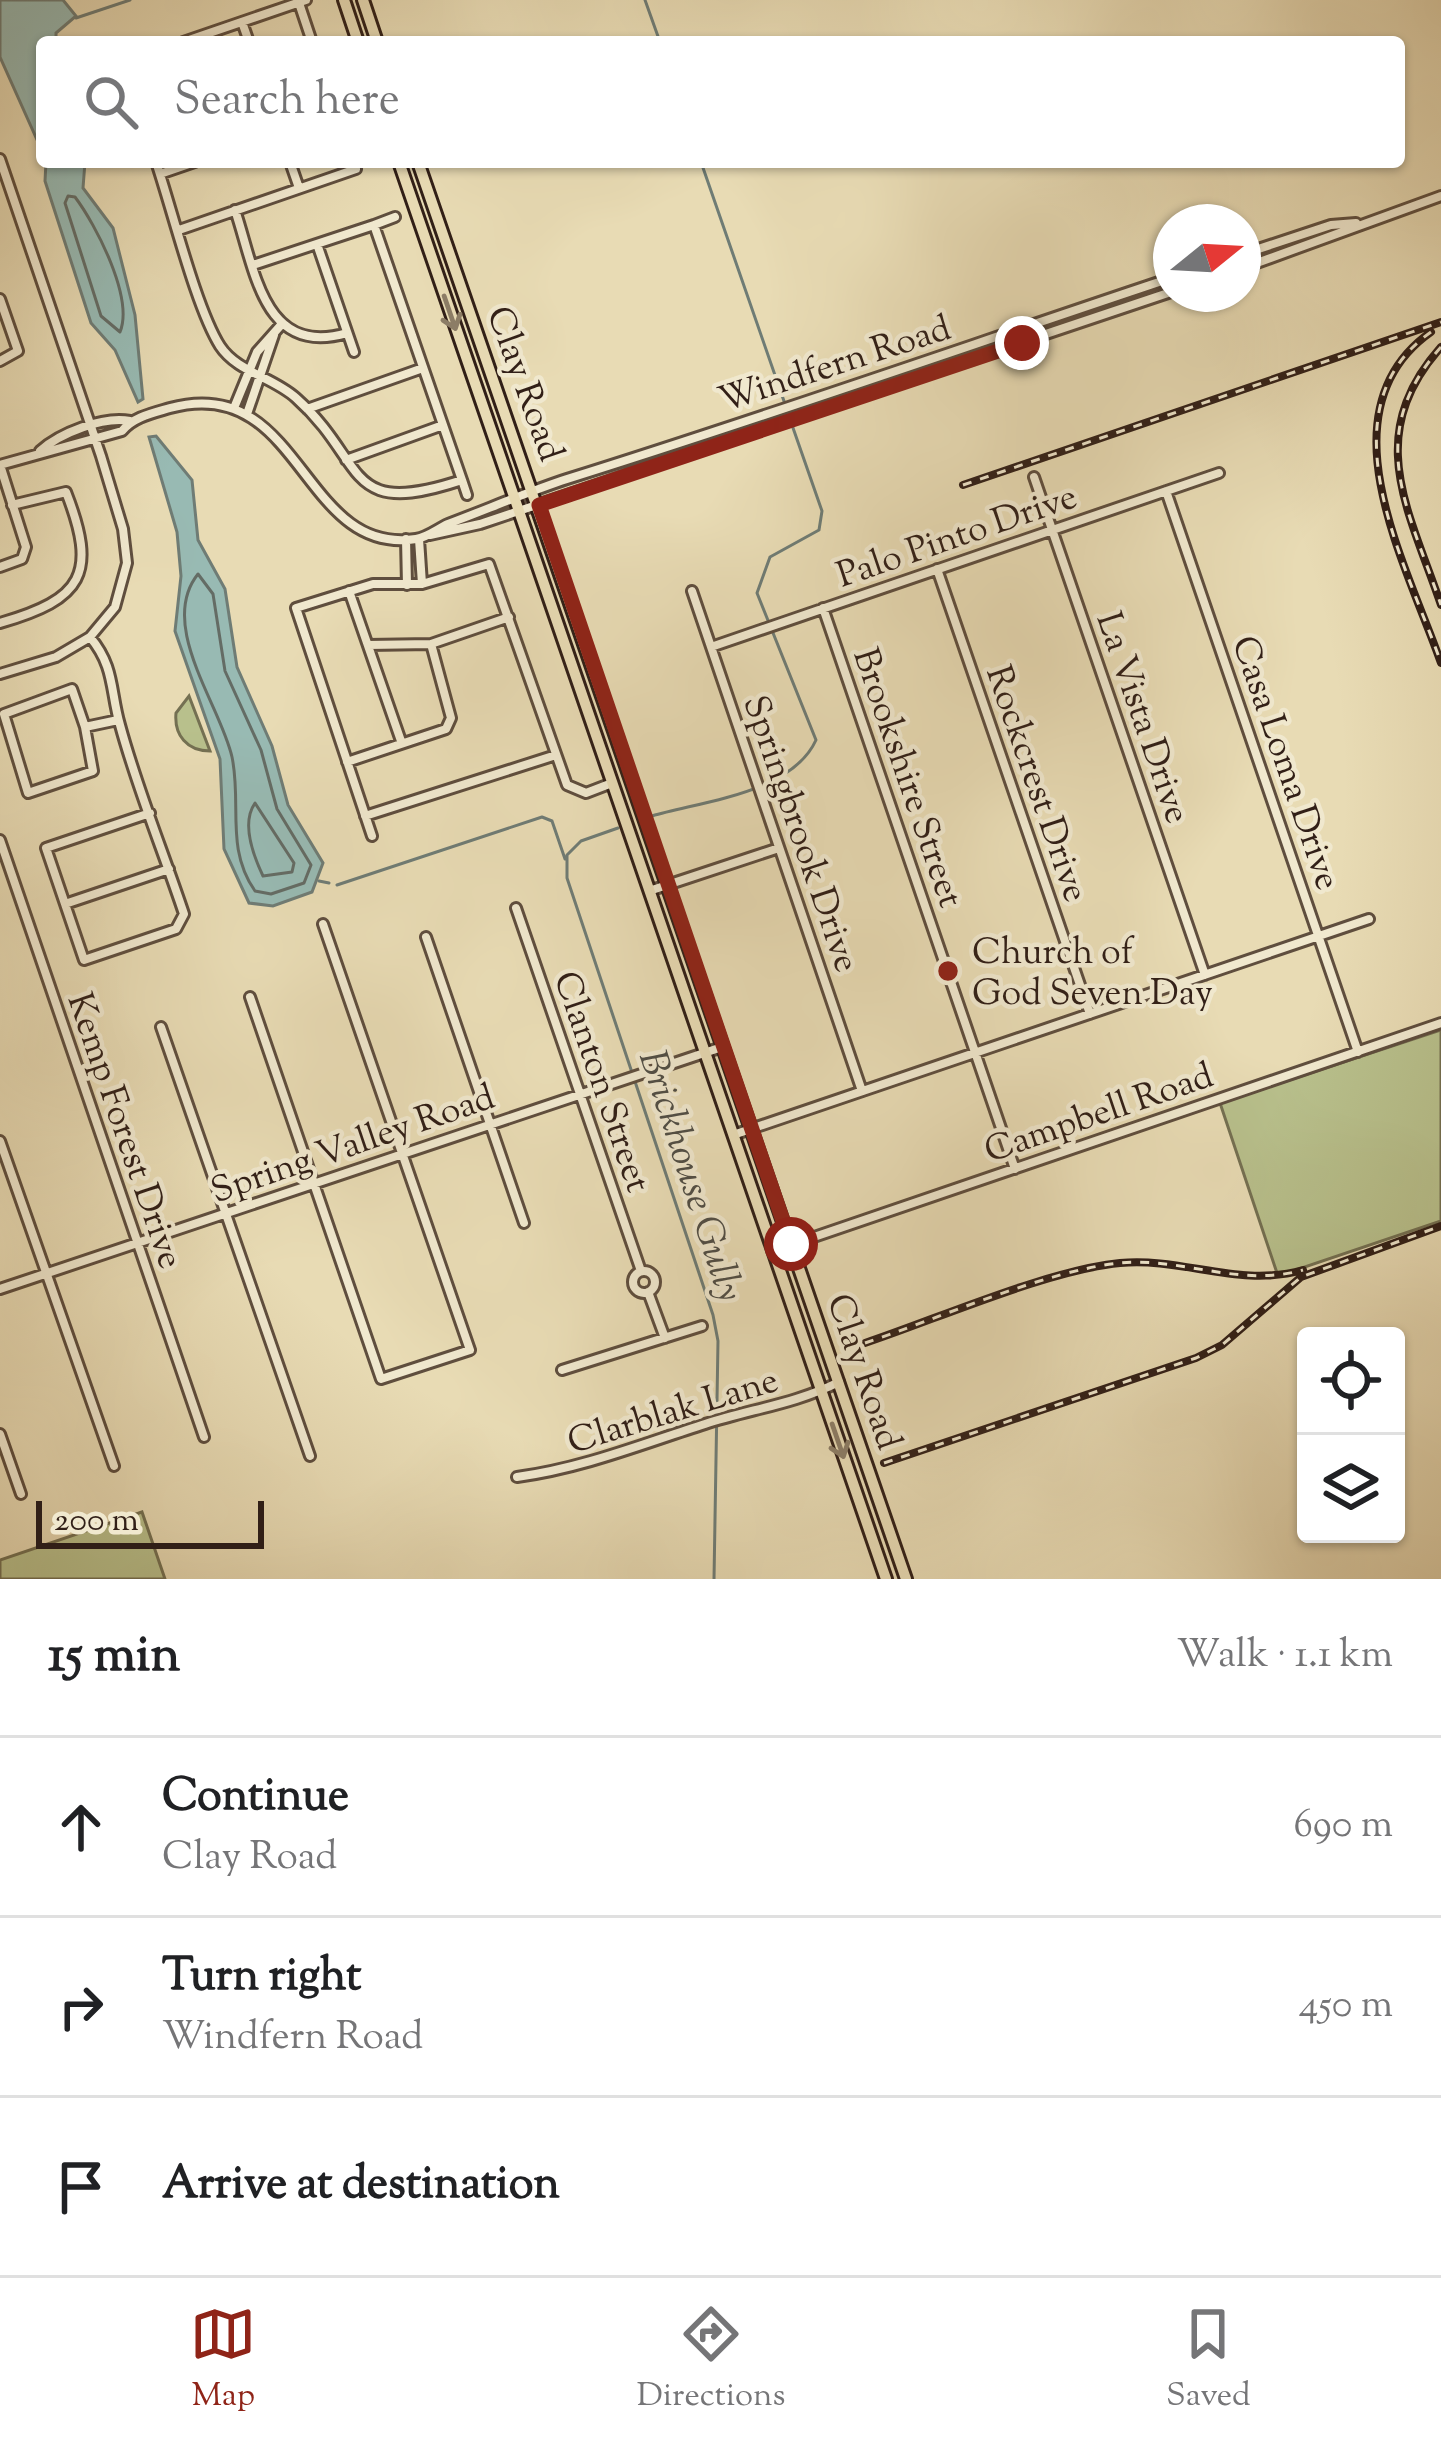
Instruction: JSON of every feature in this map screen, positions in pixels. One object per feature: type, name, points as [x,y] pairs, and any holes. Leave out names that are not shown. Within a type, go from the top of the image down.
[{"type":"main road","points":[[344,0],[356,36]]},
{"type":"main road","points":[[363,0],[375,36]]},
{"type":"main road","points":[[353,27],[370,22]]},
{"type":"main road","name":"Clay Road","points":[[401,168],[886,1579]]},
{"type":"main road","name":"Clay Road","points":[[420,168],[906,1579]]},
{"type":"main road","points":[[438,278],[456,273]]},
{"type":"main road","points":[[571,661],[589,657]]},
{"type":"main road","points":[[804,1341],[824,1340]]},
{"type":"street","points":[[201,36],[303,1],[311,36]]},
{"type":"street","points":[[242,22],[247,36]]},
{"type":"street","points":[[0,159],[95,439],[123,529],[127,563],[122,594],[90,637],[56,657],[0,674]]},
{"type":"street","points":[[158,168],[218,343],[307,409],[346,460],[380,493],[417,495],[462,480]]},
{"type":"street","points":[[160,174],[178,168]]},
{"type":"street","points":[[292,168],[299,188]]},
{"type":"street","points":[[179,230],[356,168]]},
{"type":"street","points":[[1261,262],[1441,196]]},
{"type":"street","points":[[235,210],[271,314],[281,325],[313,339],[347,333]]},
{"type":"street","points":[[254,265],[395,217]]},
{"type":"street","points":[[1261,248],[1331,225],[1358,223]]},
{"type":"street","points":[[374,225],[467,495]]},
{"type":"street","points":[[317,244],[354,352]]},
{"type":"street","name":"Windfern Road","points":[[430,535],[534,490],[1153,284]]},
{"type":"street","name":"Windfern Road","points":[[430,535],[518,512],[1153,298]]},
{"type":"street","points":[[0,299],[18,351],[0,361]]},
{"type":"street","points":[[234,409],[256,352],[281,325]]},
{"type":"street","points":[[247,414],[274,335]]},
{"type":"street","points":[[307,409],[423,368]]},
{"type":"street","points":[[243,389],[255,394]]},
{"type":"street","points":[[0,567],[26,552],[0,465],[122,430],[130,422],[163,410],[207,403],[234,409],[267,426],[345,520],[406,539],[430,535]]},
{"type":"street","points":[[768,428],[771,411]]},
{"type":"street","points":[[40,452],[61,436],[116,418],[130,422]]},
{"type":"street","points":[[346,460],[443,425]]},
{"type":"street","points":[[670,446],[675,459]]},
{"type":"street","name":"Palo Pinto Drive","points":[[711,647],[1219,473]]},
{"type":"street","name":"La Vista Drive","points":[[1034,477],[1204,975]]},
{"type":"street","name":"Casa Loma Drive","points":[[1166,491],[1358,1052]]},
{"type":"street","points":[[0,623],[60,602],[76,582],[83,561],[66,492],[12,505]]},
{"type":"street","points":[[419,538],[422,584]]},
{"type":"street","points":[[406,539],[407,585]]},
{"type":"street","points":[[372,836],[296,608],[373,584],[422,584],[489,564],[556,755],[576,793],[612,783]]},
{"type":"street","name":"Rockcrest Drive","points":[[937,569],[1090,1014]]},
{"type":"street","points":[[349,591],[401,741]]},
{"type":"street","name":"Springbrook Drive","points":[[692,592],[862,1091]]},
{"type":"street","name":"Brookshire Street","points":[[823,608],[1015,1168]]},
{"type":"street","points":[[368,646],[431,644],[509,617]]},
{"type":"street","points":[[90,637],[113,673],[118,719],[150,813],[169,869],[184,914],[176,929],[84,960],[46,848],[150,813]]},
{"type":"street","points":[[347,762],[446,729],[451,718],[431,644]]},
{"type":"street","points":[[72,689],[85,727],[93,771],[28,794],[4,714],[72,689]]},
{"type":"street","points":[[85,727],[118,719]]},
{"type":"street","points":[[365,816],[556,755]]},
{"type":"street","name":"Kemp Forest Drive","points":[[0,840],[204,1437]]},
{"type":"street","points":[[648,892],[779,848]]},
{"type":"street","points":[[65,904],[169,869]]},
{"type":"street","name":"Clanton Street","points":[[516,908],[641,1271],[654,1278],[648,1292]]},
{"type":"street","points":[[733,1136],[1369,919]]},
{"type":"street","points":[[250,997],[381,1379],[470,1350],[322,924]]},
{"type":"street","points":[[426,938],[524,1223]]},
{"type":"street","name":"Campbell Road","points":[[773,1251],[1441,1023]]},
{"type":"street","points":[[161,1027],[310,1456]]},
{"type":"street","name":"Spring Valley Road","points":[[0,1289],[722,1047]]},
{"type":"street","points":[[0,1141],[113,1466]]},
{"type":"street","name":"Clanton Street","points":[[641,1271],[634,1285],[648,1292],[665,1338]]},
{"type":"street","points":[[562,1370],[702,1326]]},
{"type":"street","name":"Clarblak Lane","points":[[517,1477],[570,1470],[839,1382]]},
{"type":"street","points":[[0,1434],[20,1494]]},
{"type":"green space","points":[[189,696],[210,751],[189,745],[177,728],[176,713]]},
{"type":"green space","points":[[1441,1030],[1441,1221],[1278,1276],[1220,1103]]},
{"type":"green space","points":[[142,1512],[165,1579],[0,1579],[0,1560]]},
{"type":"water","points":[[0,0],[63,0],[76,16],[56,36],[36,36],[36,138],[0,57]]},
{"type":"water","points":[[46,168],[85,168],[83,188],[113,228],[135,315],[143,399],[138,402],[115,350],[91,323],[45,181]]},
{"type":"water","points":[[156,436],[192,480],[198,540],[225,589],[237,667],[272,746],[288,805],[323,863],[312,892],[273,906],[249,903],[224,849],[220,759],[175,631],[181,576],[177,532],[149,437]]},
{"type":"waterway","points":[[76,18],[130,0]]},
{"type":"waterway","name":"Brickhouse Gully","points":[[645,0],[658,36]]},
{"type":"waterway","name":"Brickhouse Gully","points":[[703,168],[785,404]]},
{"type":"waterway","name":"Brickhouse Gully","points":[[652,816],[767,783],[804,758],[816,740],[757,593],[770,557],[819,530],[822,511],[792,425]]},
{"type":"waterway","points":[[337,885],[542,817],[552,821],[565,859]]},
{"type":"waterway","name":"Brickhouse Gully","points":[[618,828],[581,841],[567,855],[567,878],[713,1315],[718,1341],[714,1579]]},
{"type":"waterway","points":[[319,881],[329,883]]},
{"type":"railway","points":[[963,485],[1441,322]]},
{"type":"railway","points":[[1431,332],[1398,365],[1381,403],[1376,445],[1394,536],[1441,663]]},
{"type":"railway","points":[[1441,347],[1417,379],[1403,411],[1398,442],[1406,504],[1441,605]]},
{"type":"railway","points":[[884,1463],[1196,1358],[1222,1345],[1301,1277],[1441,1226]]},
{"type":"railway","points":[[865,1343],[1091,1267],[1143,1262],[1256,1276],[1303,1270]]},
{"type":"place","name":"Church of God Seven Day","points":[[948,971]]},
{"type":"route","points":[[791,1244],[539,505],[1022,343]]}]
